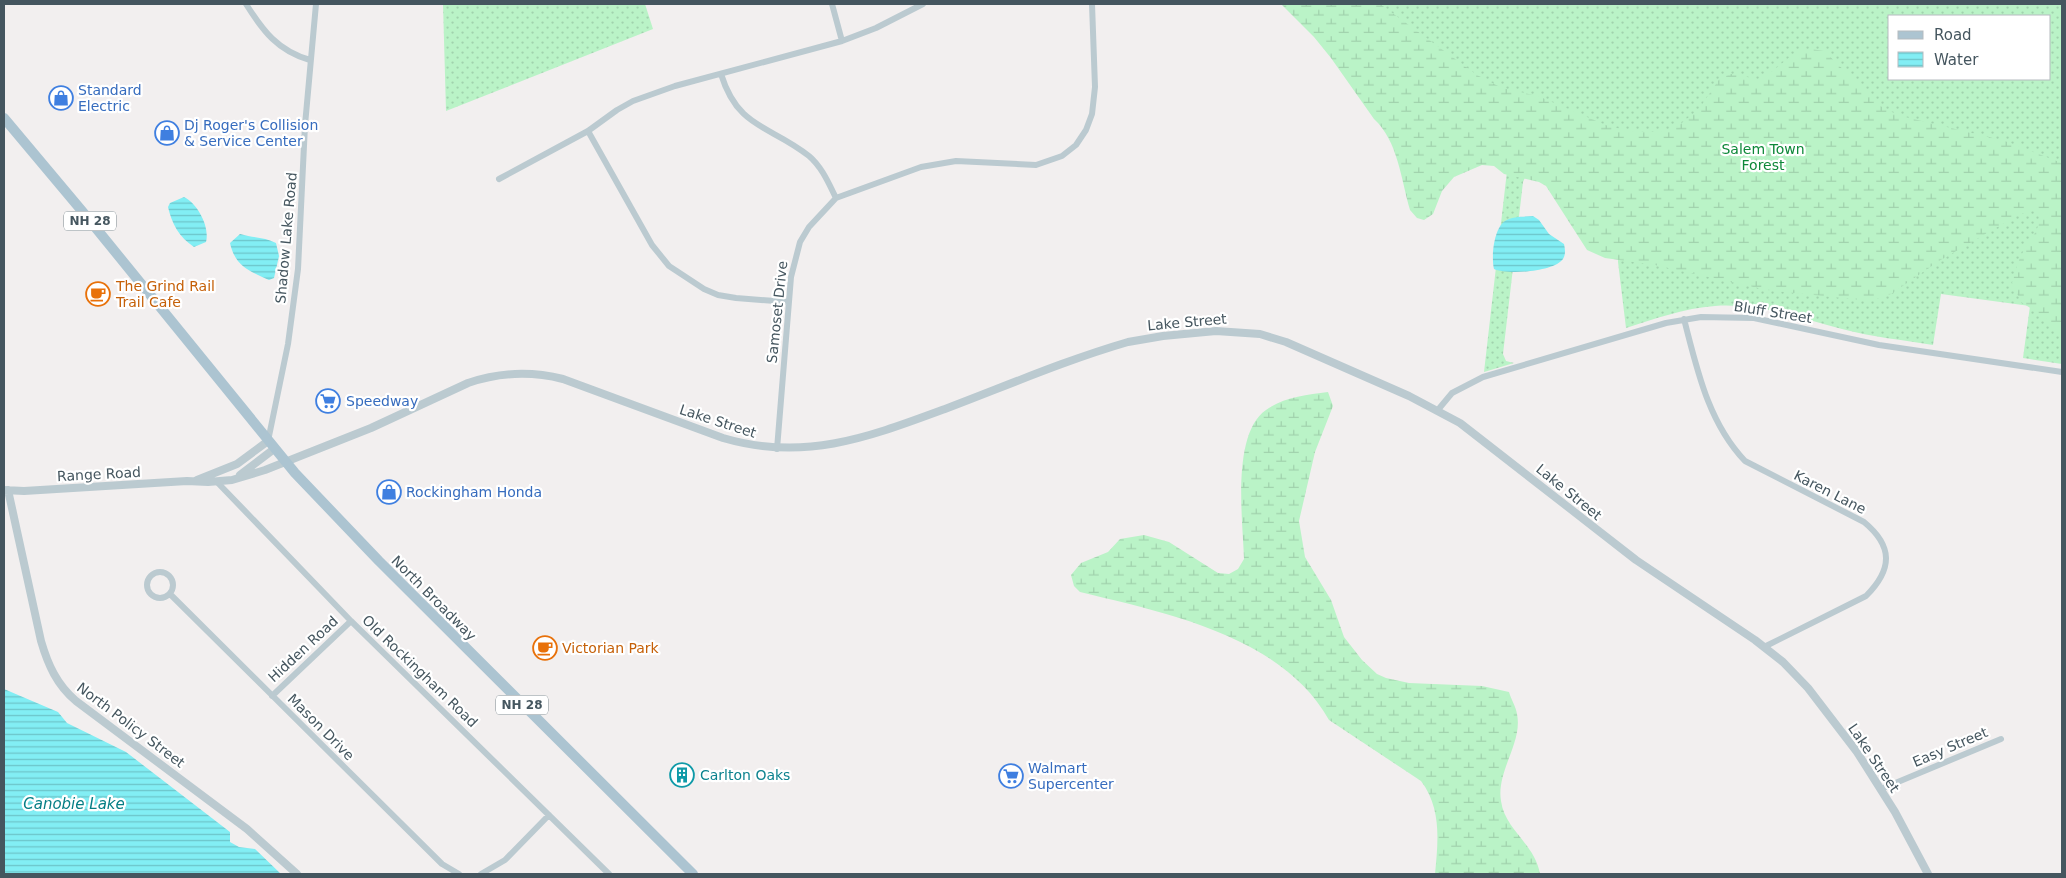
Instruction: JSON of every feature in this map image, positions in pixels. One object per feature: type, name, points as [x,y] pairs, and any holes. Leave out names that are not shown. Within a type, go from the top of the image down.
[{"type":"main road","name":"North Broadway","points":[[4,118],[82,211],[284,461],[379,561],[692,874]]},
{"type":"street","points":[[246,4],[275,43],[292,54],[310,60]]},
{"type":"street","name":"Shadow Lake Road","points":[[271,445],[298,269],[310,60],[316,4]]},
{"type":"street","points":[[832,4],[842,41]]},
{"type":"street","points":[[499,179],[588,131],[616,110],[633,101],[675,86],[842,41],[876,28],[923,4]]},
{"type":"street","name":"Samoset Drive","points":[[777,449],[788,302],[794,259],[800,242],[809,227],[836,198],[921,166],[938,163],[1036,165],[1062,156],[1076,145],[1086,130],[1092,114],[1095,87],[1092,4]]},
{"type":"street","points":[[721,74],[731,99],[737,108],[754,124],[810,157],[821,170],[836,198]]},
{"type":"street","points":[[588,131],[652,246],[669,266],[704,289],[718,295],[788,302]]},
{"type":"street","name":"Bluff Street","points":[[1437,411],[1452,392],[1483,376],[1684,320],[1719,316],[1754,318],[1879,345],[2062,372]]},
{"type":"street","name":"Karen Lane","points":[[1684,320],[1714,417],[1733,448],[1745,461],[1864,522],[1878,533],[1886,549],[1886,566],[1878,584],[1866,596],[1764,646]]},
{"type":"street","name":"Lake Street","points":[[284,461],[377,425],[468,383],[483,378],[515,373],[563,379],[723,438],[749,445],[777,449],[824,447],[888,431],[1128,342],[1216,331],[1260,334],[1286,342],[1437,411],[1482,438],[1636,560],[1764,646],[1783,662],[1819,702],[1857,752],[1881,789],[1928,874]]},
{"type":"street","name":"Range Road","points":[[232,480],[271,445]]},
{"type":"street","name":"Range Road","points":[[195,480],[237,464],[271,445]]},
{"type":"street","name":"Range Road","points":[[6,490],[195,480],[216,482],[232,480],[265,470],[284,461]]},
{"type":"street","name":"Old Rockingham Road","points":[[216,482],[351,621],[609,874]]},
{"type":"street","name":"North Policy Street","points":[[6,490],[44,654],[59,684],[76,701],[246,829],[298,874]]},
{"type":"street","points":[[159,572],[168,574],[173,581],[170,594],[162,598],[154,597],[147,587],[149,578],[159,572]]},
{"type":"street","name":"Mason Drive","points":[[170,594],[442,864],[459,874]]},
{"type":"street","name":"Hidden Road","points":[[272,696],[351,621]]},
{"type":"street","name":"Easy Street","points":[[1881,789],[2001,739]]},
{"type":"street","points":[[481,874],[505,860],[549,815]]},
{"type":"green space","points":[[443,4],[645,4],[653,29],[446,111]]},
{"type":"green space","points":[[1281,4],[1380,4],[1477,75],[1502,88],[1538,96],[1608,126],[1630,131],[1659,132],[1678,126],[1699,109],[1720,78],[1731,74],[1758,79],[1770,73],[1796,52],[1811,49],[1824,51],[1883,108],[1901,116],[2005,141],[2062,163],[2062,335],[2054,330],[2047,319],[2021,302],[2012,283],[2022,254],[2039,223],[2038,212],[2034,210],[2018,215],[1939,261],[1891,294],[1871,301],[1767,290],[1655,265],[1605,258],[1587,250],[1546,186],[1539,182],[1504,174],[1494,166],[1482,165],[1454,177],[1442,191],[1433,214],[1424,220],[1417,218],[1410,210],[1394,149],[1382,128],[1314,37]]},
{"type":"green space","name":"Salem Town Forest","points":[[1367,4],[2062,4],[2062,364],[2023,358],[2030,306],[1941,294],[1933,345],[1853,332],[1763,309],[1731,306],[1692,309],[1626,328],[1618,262],[1619,198],[1540,144],[1523,182],[1503,354],[1506,361],[1514,363],[1484,372],[1511,136]]},
{"type":"green space","points":[[1328,392],[1333,406],[1315,452],[1299,521],[1305,557],[1331,600],[1344,637],[1362,660],[1377,674],[1409,683],[1482,686],[1509,692],[1516,711],[1518,725],[1502,779],[1501,801],[1508,820],[1532,854],[1540,874],[1435,874],[1437,826],[1432,803],[1421,781],[1329,720],[1308,691],[1282,668],[1252,648],[1219,632],[1149,609],[1080,592],[1074,586],[1071,575],[1081,563],[1108,552],[1120,539],[1144,535],[1169,542],[1218,573],[1229,574],[1238,569],[1244,559],[1241,502],[1243,458],[1248,438],[1255,422],[1266,410],[1280,402],[1296,397]]},
{"type":"water","points":[[184,197],[194,205],[202,216],[206,230],[206,242],[194,247],[177,230],[168,207],[170,203]]},
{"type":"water","points":[[1533,216],[1539,220],[1549,234],[1564,244],[1565,253],[1563,259],[1550,267],[1530,271],[1509,272],[1494,269],[1494,243],[1501,225],[1511,218]]},
{"type":"water","points":[[240,234],[276,243],[279,256],[274,278],[269,280],[249,270],[235,257],[230,243]]},
{"type":"water","name":"Canobie Lake","points":[[4,689],[58,712],[67,723],[126,752],[230,832],[230,842],[239,847],[255,849],[281,874],[4,874]]},
{"type":"place","name":"Standard Electric","points":[[61,98]]},
{"type":"place","name":"Dj Roger's Collision & Service Center","points":[[167,133]]},
{"type":"place","name":"The Grind Rail Trail Cafe","points":[[98,294]]},
{"type":"place","name":"Speedway","points":[[328,401]]},
{"type":"place","name":"Rockingham Honda","points":[[389,492]]},
{"type":"place","name":"Victorian Park","points":[[545,648]]},
{"type":"place","name":"Carlton Oaks","points":[[682,775]]},
{"type":"place","name":"Walmart Supercenter","points":[[1011,776]]}]
